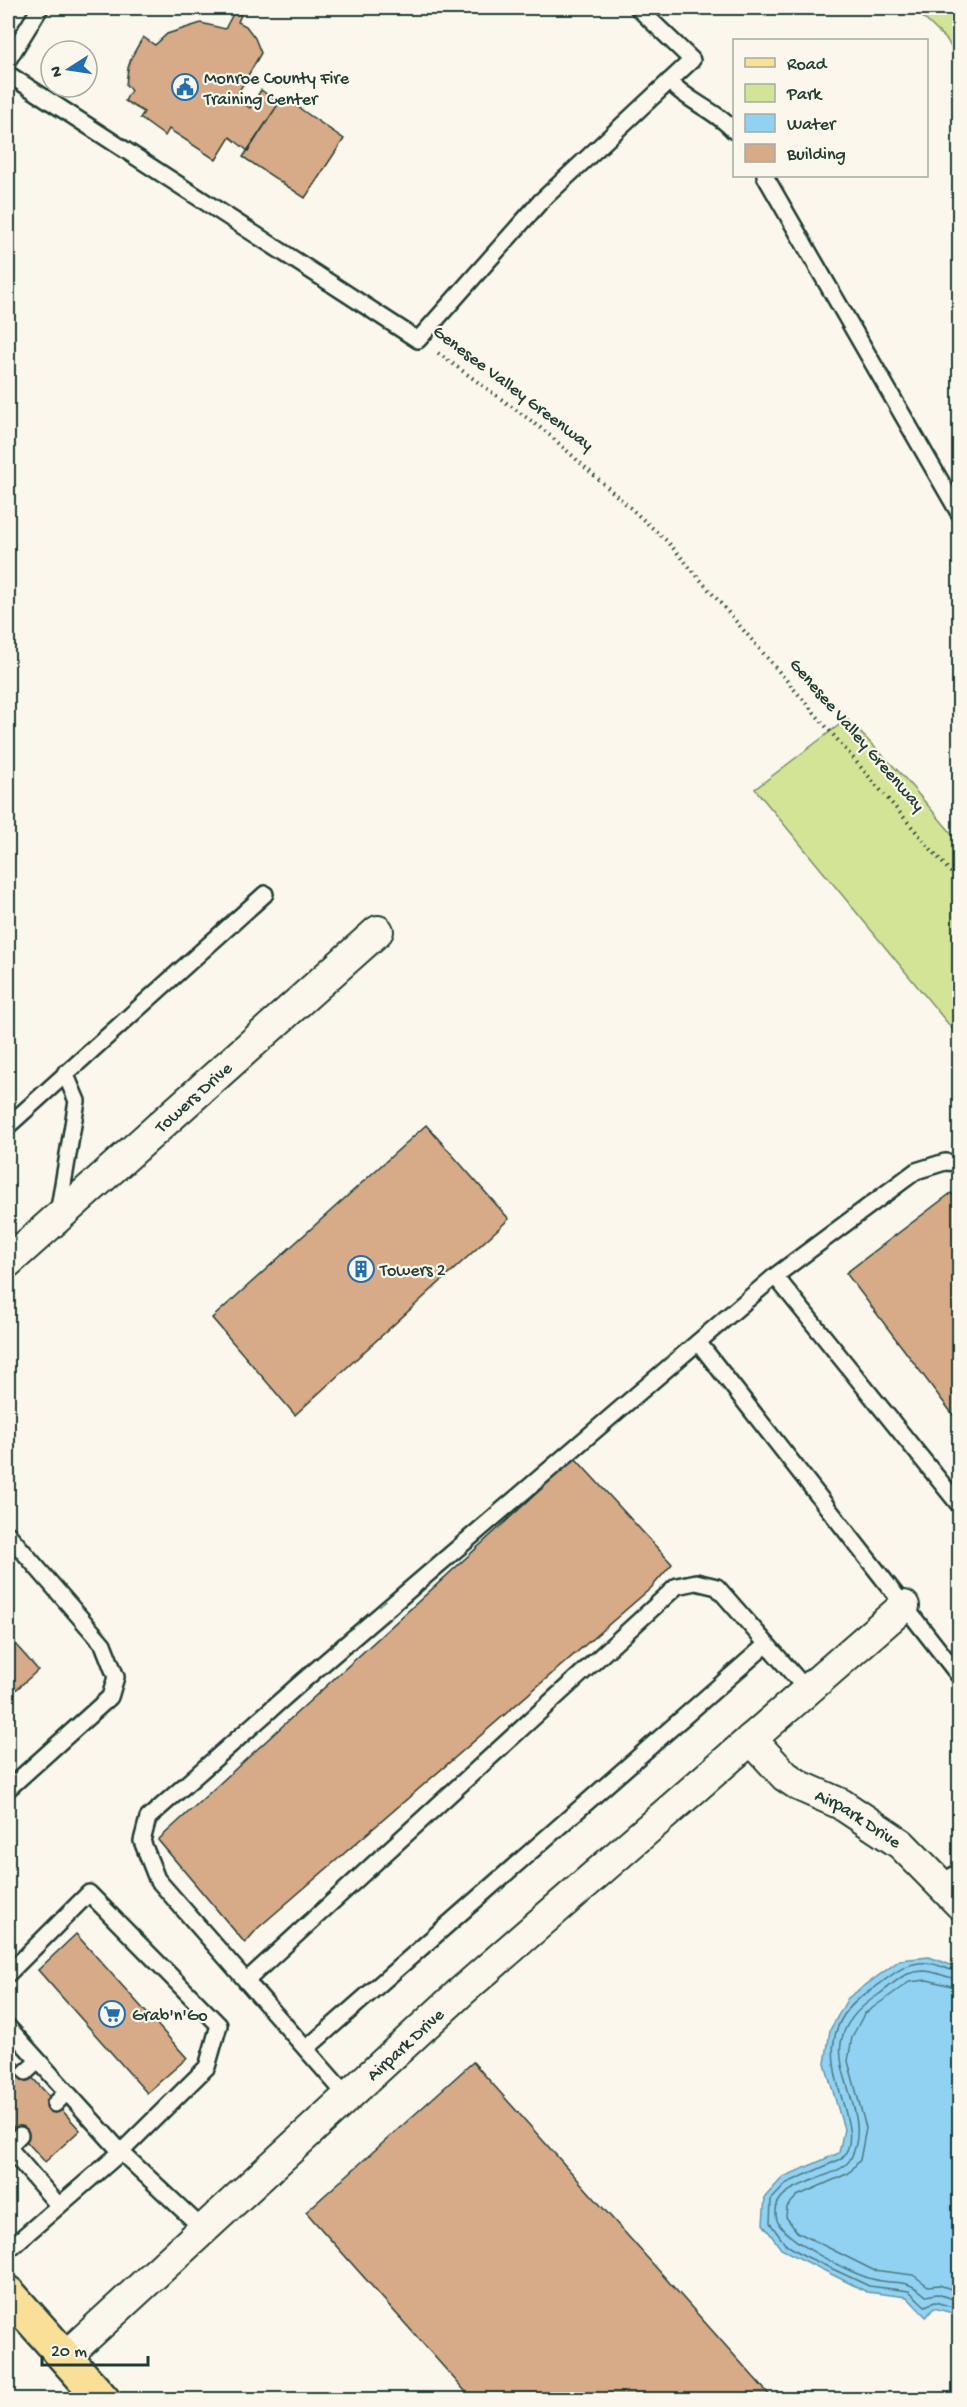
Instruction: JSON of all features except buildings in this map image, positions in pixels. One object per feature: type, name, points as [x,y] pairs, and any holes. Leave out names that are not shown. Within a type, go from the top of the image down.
[{"type":"main road","points":[[8,2294],[103,2400]]},
{"type":"street","name":"Towers Drive","points":[[8,1262],[378,931]]},
{"type":"street","name":"Airpark Drive","points":[[65,2357],[462,1991],[904,1606]]},
{"type":"street","name":"Airpark Drive","points":[[751,1739],[785,1776],[800,1786],[841,1804],[882,1829],[953,1886]]},
{"type":"lane","points":[[8,60],[40,8]]},
{"type":"lane","points":[[418,340],[542,201],[692,60],[638,8]]},
{"type":"lane","name":"Genesee Valley Greenway","points":[[8,74],[418,340]]},
{"type":"lane","points":[[669,81],[679,92],[719,116],[733,129]]},
{"type":"lane","points":[[766,177],[959,513]]},
{"type":"lane","points":[[8,1126],[265,894]]},
{"type":"lane","points":[[57,1217],[77,1101],[65,1073]]},
{"type":"lane","points":[[347,2096],[157,1879],[142,1841],[148,1818],[303,1681],[775,1276],[916,1171],[945,1162],[960,1162]]},
{"type":"lane","points":[[775,1276],[960,1506]]},
{"type":"lane","points":[[698,1342],[960,1677]]},
{"type":"lane","points":[[8,1534],[103,1644],[116,1677],[110,1697],[8,1789]]},
{"type":"lane","points":[[246,1981],[677,1586],[696,1582],[717,1587],[806,1689]]},
{"type":"lane","points":[[306,2049],[767,1644]]},
{"type":"lane","points":[[8,1974],[89,1893],[219,2025],[207,2067],[122,2152],[8,2250]]},
{"type":"lane","points":[[8,2027],[122,2152],[203,2229]]},
{"type":"lane","points":[[26,2072],[38,2061]]},
{"type":"lane","points":[[55,2104],[67,2092]]},
{"type":"lane","points":[[20,2135],[8,2147],[59,2205]]},
{"type":"path","points":[[947,8],[960,24]]},
{"type":"path","name":"Genesee Valley Greenway","points":[[418,340],[545,431],[668,542],[960,883]]},
{"type":"green space","points":[[913,8],[959,8],[959,62],[947,40]]},
{"type":"green space","points":[[847,719],[902,775],[959,842],[959,1037],[755,789]]},
{"type":"water","points":[[929,1957],[959,1968],[960,2315],[934,2308],[926,2317],[907,2297],[867,2292],[781,2249],[763,2224],[765,2197],[783,2177],[839,2153],[844,2129],[825,2064],[830,2030],[848,1998],[900,1960]]},
{"type":"place","name":"Monroe County Fire Training Center","points":[[185,87]]},
{"type":"place","name":"Towers 2","points":[[361,1269]]},
{"type":"place","name":"Grab'n'Go","points":[[112,2014]]}]
